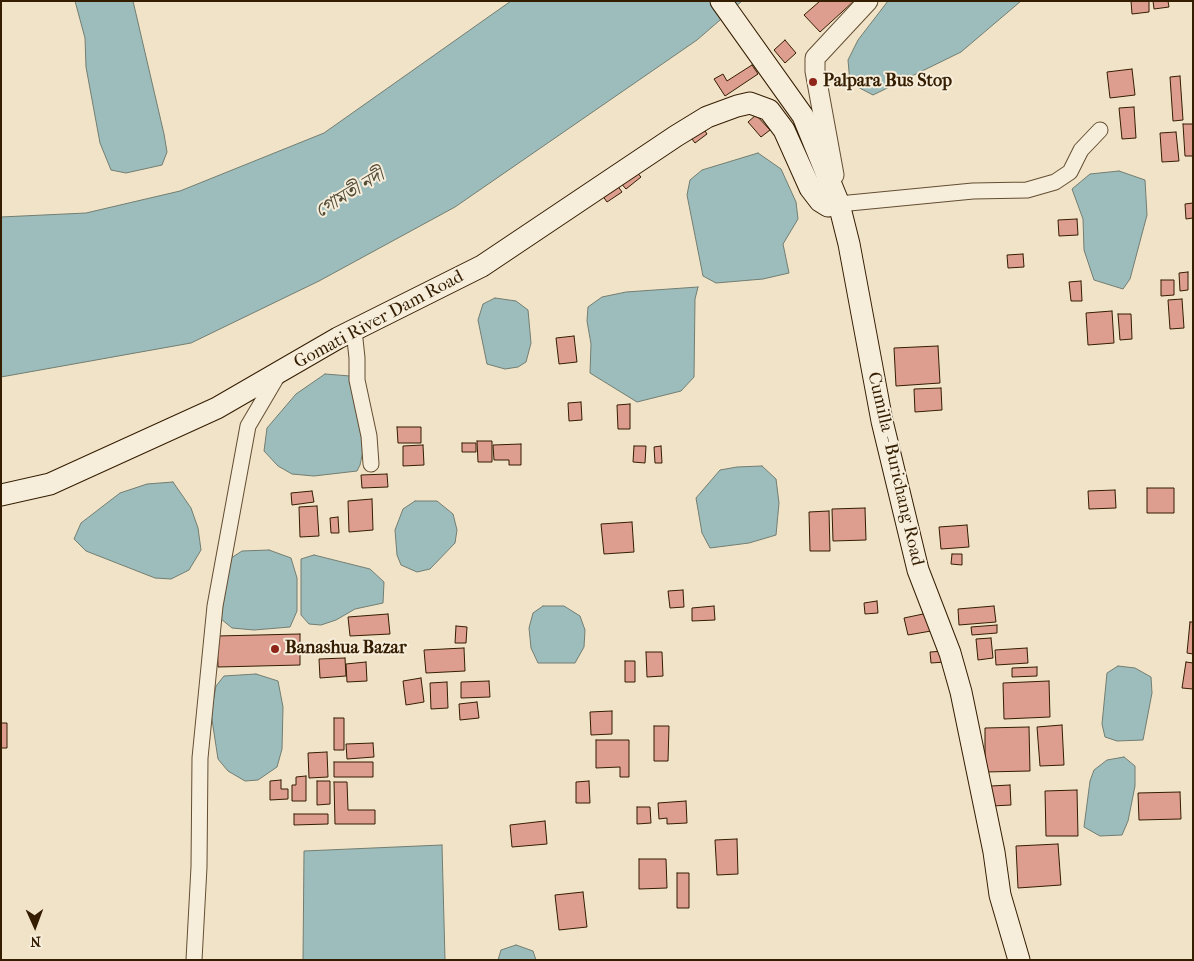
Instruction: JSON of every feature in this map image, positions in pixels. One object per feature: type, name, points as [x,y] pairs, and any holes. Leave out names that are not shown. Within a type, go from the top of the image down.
[{"type":"main road","name":"Cumilla - Burichang Road","points":[[721,1],[803,116],[839,204],[849,244],[882,421],[918,570],[950,653],[961,692],[991,836],[1000,895],[1020,960]]},
{"type":"main road","name":"Gomati River Dam Road","points":[[1,495],[50,484],[217,408],[354,330],[482,266],[676,136],[707,117],[737,106],[750,103],[769,110],[784,130],[810,188],[820,201],[828,206],[839,204]]},
{"type":"street","points":[[868,1],[815,58],[816,79],[839,204],[956,192],[1027,190],[1055,182],[1070,172],[1081,150],[1100,130]]},
{"type":"street","points":[[354,330],[357,380],[369,436],[370,464]]},
{"type":"street","points":[[194,960],[199,867],[200,758],[215,606],[248,426],[279,373]]},
{"type":"water","points":[[75,1],[133,1],[164,134],[167,152],[162,165],[126,173],[111,170],[100,143],[86,67],[85,38]]},
{"type":"water","name":"গোমতী নদী","points":[[511,1],[742,1],[697,40],[455,207],[319,281],[191,343],[1,377],[1,217],[86,213],[180,191],[324,133]]},
{"type":"water","points":[[888,1],[1021,1],[961,52],[873,95],[850,83],[848,60],[858,40]]},
{"type":"water","points":[[758,153],[781,169],[796,202],[798,219],[783,244],[789,273],[763,279],[716,283],[703,276],[687,195],[690,180],[702,170]]},
{"type":"water","points":[[1119,171],[1145,180],[1147,215],[1130,279],[1123,289],[1094,280],[1084,250],[1083,219],[1072,189],[1090,174]]},
{"type":"water","points":[[698,287],[695,299],[694,377],[681,391],[637,402],[590,373],[591,344],[587,321],[588,307],[602,297],[626,292]]},
{"type":"water","points":[[495,298],[516,301],[528,310],[531,343],[526,362],[518,367],[505,369],[487,364],[478,320],[483,304]]},
{"type":"water","points":[[325,374],[350,376],[366,437],[360,465],[357,471],[314,476],[292,474],[278,466],[264,451],[267,428],[296,394]]},
{"type":"water","points":[[762,466],[776,479],[779,503],[776,535],[749,543],[710,548],[702,533],[696,498],[720,470]]},
{"type":"water","points":[[173,482],[191,508],[198,528],[201,550],[189,570],[171,579],[155,578],[86,551],[74,539],[81,523],[120,493],[147,484]]},
{"type":"water","points":[[415,501],[437,501],[453,514],[457,530],[455,543],[430,569],[417,572],[401,565],[397,555],[395,530],[403,509]]},
{"type":"water","points":[[269,550],[291,558],[297,578],[297,611],[290,627],[254,630],[232,628],[221,619],[219,604],[228,560],[242,551]]},
{"type":"water","points":[[314,555],[370,569],[384,582],[383,603],[355,609],[336,620],[321,625],[309,624],[301,615],[301,559]]},
{"type":"water","points":[[543,606],[564,606],[580,616],[585,630],[584,647],[575,663],[538,663],[531,648],[529,628],[533,613]]},
{"type":"water","points":[[1118,666],[1135,668],[1151,677],[1152,693],[1143,740],[1117,741],[1105,737],[1102,724],[1107,673]]},
{"type":"water","points":[[256,674],[278,681],[283,707],[282,749],[277,767],[258,780],[245,781],[228,771],[218,759],[211,713],[216,686],[224,676]]},
{"type":"water","points":[[1124,757],[1135,766],[1135,786],[1128,821],[1122,835],[1100,836],[1084,827],[1090,781],[1094,770],[1107,760]]},
{"type":"water","points":[[442,845],[445,960],[303,960],[304,851]]},
{"type":"water","points":[[516,945],[533,951],[536,960],[498,960],[501,950]]},
{"type":"building","points":[[820,1],[854,1],[820,32],[804,15]]},
{"type":"building","points":[[1131,1],[1149,1],[1149,12],[1132,14]]},
{"type":"building","points":[[1153,1],[1168,1],[1169,7],[1154,9]]},
{"type":"building","points":[[785,40],[796,53],[785,63],[774,50]]},
{"type":"building","points":[[752,65],[758,74],[725,96],[714,79],[723,74],[727,81]]},
{"type":"building","points":[[1132,69],[1135,95],[1110,98],[1107,72]]},
{"type":"building","points":[[1180,76],[1183,120],[1173,121],[1170,77]]},
{"type":"building","points":[[1134,107],[1136,138],[1122,139],[1119,108]]},
{"type":"building","points":[[756,115],[770,130],[761,137],[748,122]]},
{"type":"building","points":[[1183,124],[1193,124],[1193,156],[1185,156]]},
{"type":"building","points":[[702,126],[707,134],[695,143],[689,135]]},
{"type":"building","points":[[1176,132],[1179,161],[1162,162],[1160,133]]},
{"type":"building","points":[[634,169],[641,177],[626,189],[619,181]]},
{"type":"building","points":[[617,185],[622,192],[607,202],[602,195]]},
{"type":"building","points":[[1193,203],[1193,218],[1186,219],[1185,204]]},
{"type":"building","points":[[1077,219],[1078,235],[1059,236],[1058,220]]},
{"type":"building","points":[[1023,254],[1024,267],[1008,268],[1007,255]]},
{"type":"building","points":[[1188,272],[1188,290],[1180,291],[1179,273]]},
{"type":"building","points":[[1161,280],[1174,280],[1174,295],[1161,296]]},
{"type":"building","points":[[1081,281],[1082,301],[1071,301],[1069,282]]},
{"type":"building","points":[[1182,299],[1184,328],[1170,329],[1168,300]]},
{"type":"building","points":[[1112,311],[1114,343],[1088,345],[1086,313]]},
{"type":"building","points":[[1118,314],[1131,314],[1132,339],[1120,340]]},
{"type":"building","points":[[574,336],[577,362],[559,364],[556,338]]},
{"type":"building","points":[[938,346],[940,383],[896,386],[894,348]]},
{"type":"building","points":[[941,388],[942,410],[915,412],[914,389]]},
{"type":"building","points":[[581,402],[582,420],[569,421],[568,403]]},
{"type":"building","points":[[630,404],[630,429],[618,429],[617,405]]},
{"type":"building","points":[[397,427],[421,427],[421,443],[398,443]]},
{"type":"building","points":[[477,441],[492,441],[492,462],[478,462]]},
{"type":"building","points":[[462,443],[476,443],[476,452],[462,452]]},
{"type":"building","points":[[521,444],[521,465],[509,465],[509,460],[494,460],[493,445]]},
{"type":"building","points":[[423,445],[424,465],[403,466],[403,446]]},
{"type":"building","points":[[634,446],[646,446],[645,463],[633,462]]},
{"type":"building","points":[[661,446],[662,463],[655,463],[654,447]]},
{"type":"building","points":[[387,474],[388,487],[362,488],[361,475]]},
{"type":"building","points":[[1147,488],[1174,488],[1174,513],[1147,513]]},
{"type":"building","points":[[1115,490],[1116,508],[1089,509],[1088,491]]},
{"type":"building","points":[[312,491],[314,502],[292,505],[291,493]]},
{"type":"building","points":[[372,499],[373,530],[349,532],[348,501]]},
{"type":"building","points":[[317,506],[319,536],[300,537],[299,507]]},
{"type":"building","points":[[865,508],[866,540],[833,541],[832,509]]},
{"type":"building","points":[[829,511],[830,551],[810,551],[809,512]]},
{"type":"building","points":[[338,517],[339,533],[331,533],[330,518]]},
{"type":"building","points":[[632,522],[634,552],[604,554],[601,524]]},
{"type":"building","points":[[967,525],[969,547],[941,549],[939,527]]},
{"type":"building","points":[[952,554],[962,554],[962,565],[951,564]]},
{"type":"building","points":[[683,590],[684,607],[670,608],[668,591]]},
{"type":"building","points":[[877,601],[878,613],[865,614],[864,603]]},
{"type":"building","points":[[714,606],[715,620],[692,621],[692,608]]},
{"type":"building","points":[[994,606],[996,622],[959,625],[958,609]]},
{"type":"building","points":[[928,613],[931,631],[908,635],[904,618]]},
{"type":"building","points":[[388,614],[390,634],[350,636],[348,617]]},
{"type":"building","points":[[1190,622],[1193,622],[1193,654],[1187,653]]},
{"type":"building","points":[[997,625],[997,633],[972,635],[971,627]]},
{"type":"building","points":[[456,626],[467,627],[466,643],[455,643]]},
{"type":"building","points":[[300,634],[300,665],[218,667],[217,636]]},
{"type":"building","points":[[991,638],[993,658],[978,660],[976,639]]},
{"type":"building","points":[[464,648],[465,671],[426,673],[424,650]]},
{"type":"building","points":[[1027,648],[1028,663],[996,665],[995,650]]},
{"type":"building","points":[[945,651],[945,662],[931,663],[930,652]]},
{"type":"building","points":[[646,652],[662,652],[663,676],[647,677]]},
{"type":"building","points":[[345,658],[346,676],[320,678],[319,659]]},
{"type":"building","points":[[625,661],[635,661],[635,682],[625,682]]},
{"type":"building","points":[[366,662],[367,681],[347,682],[346,664]]},
{"type":"building","points":[[1186,662],[1193,663],[1193,689],[1182,688]]},
{"type":"building","points":[[1037,667],[1037,676],[1012,677],[1012,668]]},
{"type":"building","points":[[421,678],[424,702],[406,705],[403,681]]},
{"type":"building","points":[[489,681],[490,697],[461,698],[461,682]]},
{"type":"building","points":[[1049,681],[1050,717],[1004,719],[1003,683]]},
{"type":"building","points":[[447,682],[448,708],[431,709],[430,683]]},
{"type":"building","points":[[477,702],[479,718],[460,720],[459,704]]},
{"type":"building","points":[[612,711],[612,734],[591,735],[590,712]]},
{"type":"building","points":[[334,718],[344,718],[344,750],[334,750]]},
{"type":"building","points":[[1,723],[7,723],[7,748],[1,748]]},
{"type":"building","points":[[1062,725],[1064,765],[1040,766],[1037,727]]},
{"type":"building","points":[[654,726],[669,726],[668,761],[654,761]]},
{"type":"building","points":[[1029,727],[1030,771],[985,772],[985,728]]},
{"type":"building","points":[[596,740],[629,740],[629,777],[620,777],[620,767],[596,768]]},
{"type":"building","points":[[373,743],[374,757],[347,759],[346,744]]},
{"type":"building","points":[[327,752],[328,777],[309,778],[308,753]]},
{"type":"building","points":[[334,762],[373,762],[373,777],[334,777]]},
{"type":"building","points":[[306,776],[306,801],[292,801],[292,785],[296,785],[296,777]]},
{"type":"building","points":[[281,780],[281,789],[288,789],[288,799],[270,800],[270,781]]},
{"type":"building","points":[[317,781],[330,781],[330,804],[317,805]]},
{"type":"building","points":[[589,781],[590,803],[576,803],[576,782]]},
{"type":"building","points":[[334,782],[347,782],[348,810],[375,810],[375,824],[335,824]]},
{"type":"building","points":[[1010,785],[1011,805],[992,806],[991,786]]},
{"type":"building","points":[[1077,790],[1078,836],[1046,836],[1045,791]]},
{"type":"building","points":[[1180,792],[1181,819],[1139,820],[1138,793]]},
{"type":"building","points":[[686,801],[687,823],[667,824],[667,818],[659,819],[658,803]]},
{"type":"building","points":[[637,807],[650,807],[651,823],[637,824]]},
{"type":"building","points":[[294,814],[328,814],[328,824],[294,825]]},
{"type":"building","points":[[545,821],[547,844],[512,847],[510,825]]},
{"type":"building","points":[[737,839],[738,874],[717,875],[715,840]]},
{"type":"building","points":[[1058,844],[1061,885],[1018,888],[1016,846]]},
{"type":"building","points":[[639,859],[666,859],[667,888],[639,889]]},
{"type":"building","points":[[677,873],[689,873],[689,908],[677,908]]},
{"type":"building","points":[[583,892],[587,927],[559,930],[555,895]]},
{"type":"place","name":"Palpara Bus Stop","points":[[813,82]]},
{"type":"place","name":"Banashua Bazar","points":[[275,649]]}]
